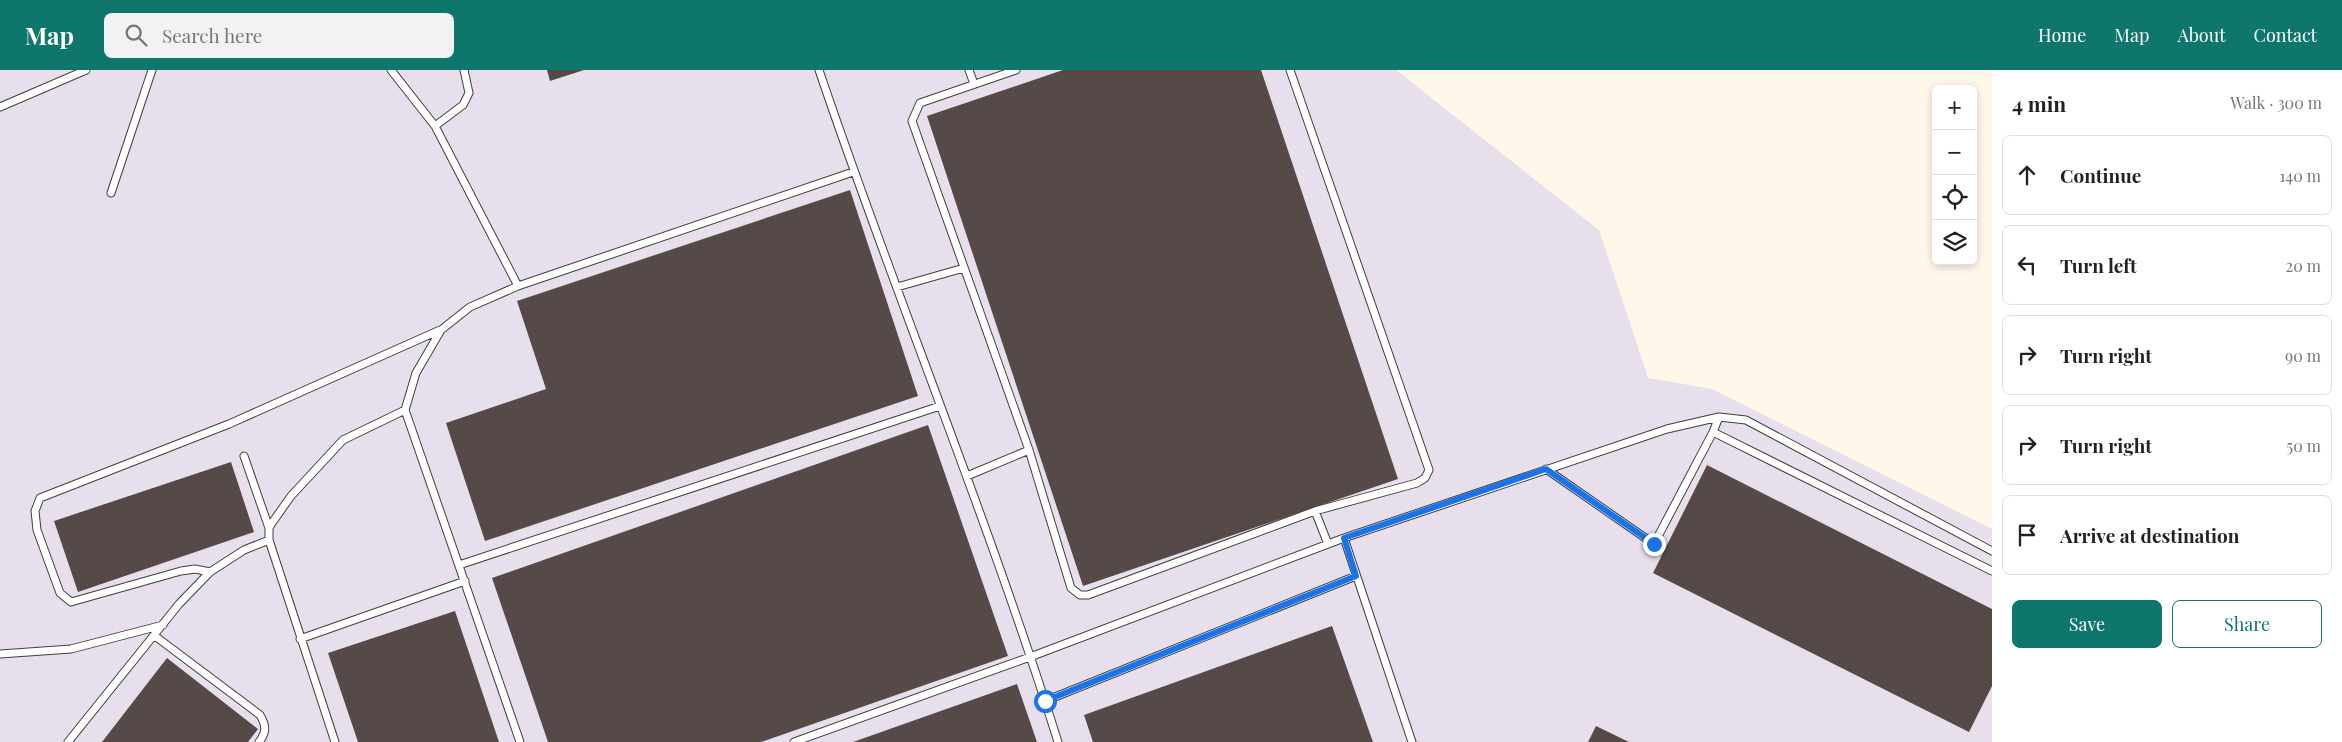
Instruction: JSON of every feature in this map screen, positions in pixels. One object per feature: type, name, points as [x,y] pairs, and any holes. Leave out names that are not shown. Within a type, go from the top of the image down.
[{"type":"lane","points":[[0,107],[86,70]]},
{"type":"lane","points":[[111,193],[152,70]]},
{"type":"lane","points":[[391,70],[434,126],[518,286]]},
{"type":"lane","points":[[434,126],[463,105],[469,93],[464,70]]},
{"type":"lane","points":[[819,70],[853,172],[898,287],[967,476],[1058,742]]},
{"type":"lane","points":[[969,70],[974,84]]},
{"type":"lane","points":[[1016,70],[920,103],[912,121],[1029,450],[1071,588],[1080,595],[1088,595],[1315,511],[1417,484],[1425,478],[1429,470],[1290,70]]},
{"type":"lane","points":[[210,572],[195,569],[180,571],[71,602],[60,593],[37,530],[35,511],[40,498],[229,424],[441,330],[470,307],[518,286],[853,172]]},
{"type":"lane","points":[[898,287],[964,268]]},
{"type":"lane","points":[[441,330],[416,373],[405,410],[520,742]]},
{"type":"lane","points":[[459,564],[940,406]]},
{"type":"lane","points":[[269,528],[291,496],[343,440],[405,410]]},
{"type":"lane","points":[[1546,469],[1654,544],[1719,417]]},
{"type":"lane","points":[[794,742],[1030,657],[1344,538],[1667,429],[1719,417],[1746,420],[1992,551]]},
{"type":"lane","points":[[1713,432],[1992,571]]},
{"type":"lane","points":[[967,476],[1029,450]]},
{"type":"lane","points":[[244,456],[269,528],[269,540],[300,639],[335,742]]},
{"type":"lane","points":[[1315,511],[1328,544]]},
{"type":"lane","points":[[1344,538],[1412,742]]},
{"type":"lane","points":[[68,742],[179,604],[210,572],[244,550],[269,540]]},
{"type":"lane","points":[[1045,701],[1356,576]]},
{"type":"lane","points":[[300,639],[465,581]]},
{"type":"lane","points":[[0,654],[71,649],[163,625]]},
{"type":"lane","points":[[155,636],[260,715],[265,725],[264,735],[259,742]]},
{"type":"shaded area","points":[[0,70],[1396,70],[1599,230],[1648,378],[1712,389],[1992,529],[1992,742],[0,742]]},
{"type":"building","points":[[547,70],[584,70],[550,81]]},
{"type":"building","points":[[1063,70],[1261,70],[1398,479],[1083,586],[927,116]]},
{"type":"building","points":[[850,190],[918,396],[485,541],[446,423],[546,389],[517,301]]},
{"type":"building","points":[[928,425],[1008,656],[761,742],[548,742],[492,578]]},
{"type":"building","points":[[231,462],[254,532],[78,592],[54,521]]},
{"type":"building","points":[[1707,465],[1992,609],[1992,686],[1969,732],[1653,573]]},
{"type":"building","points":[[455,611],[499,742],[358,742],[328,653]]},
{"type":"building","points":[[1332,626],[1373,742],[1093,742],[1084,715]]},
{"type":"building","points":[[167,658],[258,729],[248,742],[102,742]]},
{"type":"building","points":[[1017,684],[1037,742],[853,742]]},
{"type":"building","points":[[1596,726],[1629,742],[1588,742]]},
{"type":"route","points":[[1045,701],[1356,576],[1344,538],[1546,469],[1654,544]]}]
